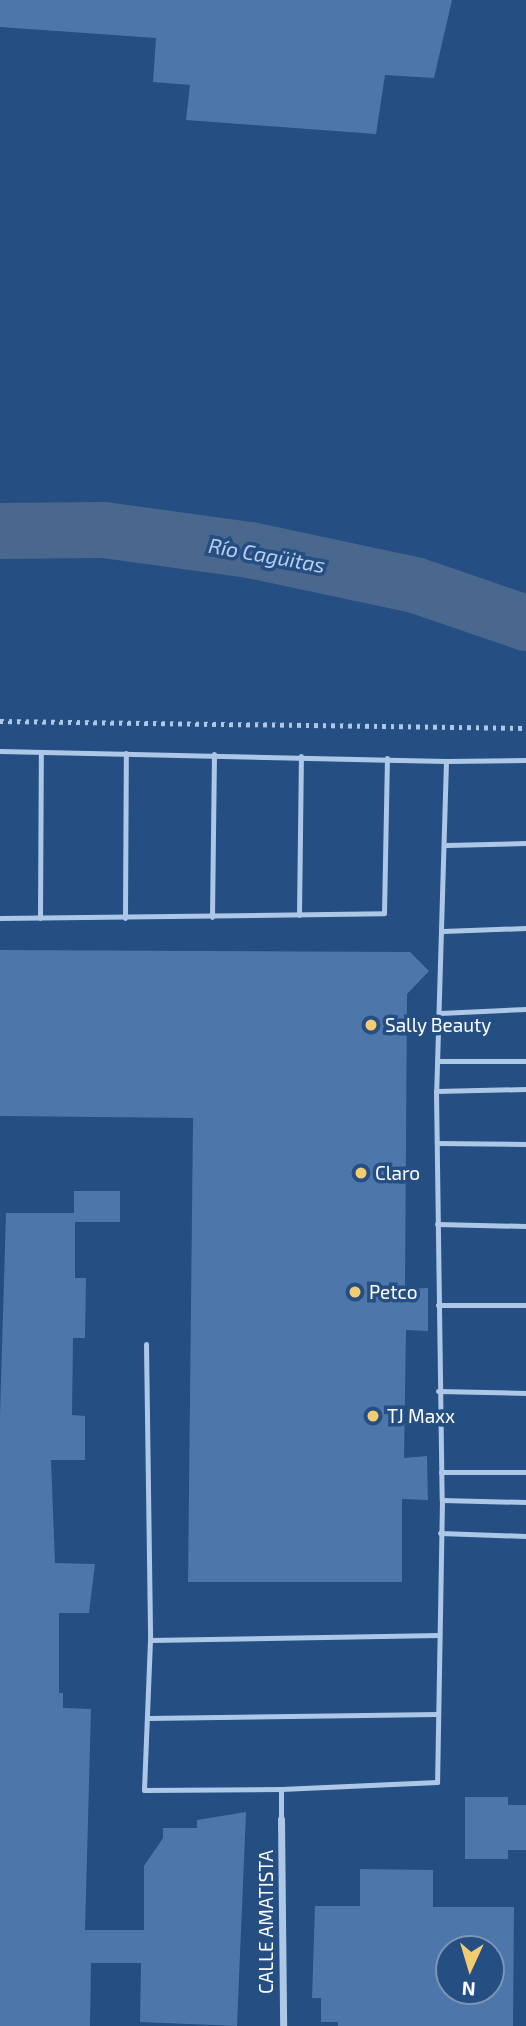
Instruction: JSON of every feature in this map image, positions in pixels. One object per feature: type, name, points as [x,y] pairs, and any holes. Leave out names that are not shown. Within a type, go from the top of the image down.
[{"type":"street","name":"CALLE AMATISTA","points":[[281,1819],[283,2026]]},
{"type":"lane","points":[[0,751],[301,755],[446,761],[526,760]]},
{"type":"lane","points":[[40,918],[41,752]]},
{"type":"lane","points":[[125,918],[126,753]]},
{"type":"lane","points":[[212,917],[214,754]]},
{"type":"lane","points":[[299,915],[301,755]]},
{"type":"lane","points":[[0,918],[384,913],[387,758]]},
{"type":"lane","points":[[146,1344],[150,1640],[144,1790],[281,1789],[437,1782],[442,1500],[438,1391],[436,1091],[446,845],[446,761]]},
{"type":"lane","points":[[446,845],[526,843]]},
{"type":"lane","points":[[443,931],[526,928]]},
{"type":"lane","points":[[440,1013],[526,1009]]},
{"type":"lane","points":[[438,1061],[526,1061]]},
{"type":"lane","points":[[436,1091],[526,1089]]},
{"type":"lane","points":[[437,1143],[526,1144]]},
{"type":"lane","points":[[437,1224],[526,1226]]},
{"type":"lane","points":[[438,1305],[526,1306]]},
{"type":"lane","points":[[438,1391],[526,1393]]},
{"type":"lane","points":[[441,1472],[526,1472]]},
{"type":"lane","points":[[442,1500],[526,1502]]},
{"type":"lane","points":[[440,1533],[526,1536]]},
{"type":"lane","points":[[150,1640],[439,1634]]},
{"type":"lane","points":[[147,1718],[438,1714]]},
{"type":"lane","points":[[281,1789],[281,1819]]},
{"type":"path","points":[[0,721],[526,728]]},
{"type":"building","points":[[0,0],[452,0],[434,78],[385,75],[376,134],[186,120],[190,85],[153,82],[156,38],[0,27]]},
{"type":"building","points":[[0,950],[410,952],[429,971],[407,994],[405,1289],[428,1288],[428,1331],[406,1330],[404,1458],[427,1456],[428,1500],[402,1499],[402,1582],[188,1582],[193,1118],[0,1116]]},
{"type":"building","points":[[74,1191],[120,1191],[120,1222],[75,1222],[75,1278],[86,1278],[85,1338],[73,1338],[72,1415],[85,1416],[85,1460],[51,1460],[55,1563],[95,1564],[89,1613],[59,1613],[59,1693],[63,1693],[63,1708],[91,1709],[85,1930],[144,1930],[144,1866],[163,1838],[163,1828],[197,1828],[197,1820],[246,1812],[237,2026],[140,2022],[141,1963],[91,1963],[90,2026],[0,2026],[0,1415],[6,1213],[74,1213]]},
{"type":"building","points":[[465,1797],[508,1797],[508,1805],[526,1805],[526,1850],[508,1850],[508,1859],[465,1859]]},
{"type":"building","points":[[360,1869],[433,1870],[433,1907],[514,1907],[513,2026],[338,2026],[338,2022],[321,2022],[321,1998],[312,1998],[315,1906],[360,1906]]},
{"type":"waterway","name":"Río Cagüitas","points":[[0,531],[104,530],[250,550],[415,585],[526,623]]},
{"type":"place","name":"Sally Beauty","points":[[371,1025]]},
{"type":"place","name":"Claro","points":[[361,1173]]},
{"type":"place","name":"Petco","points":[[355,1292]]},
{"type":"place","name":"TJ Maxx","points":[[373,1416]]}]
